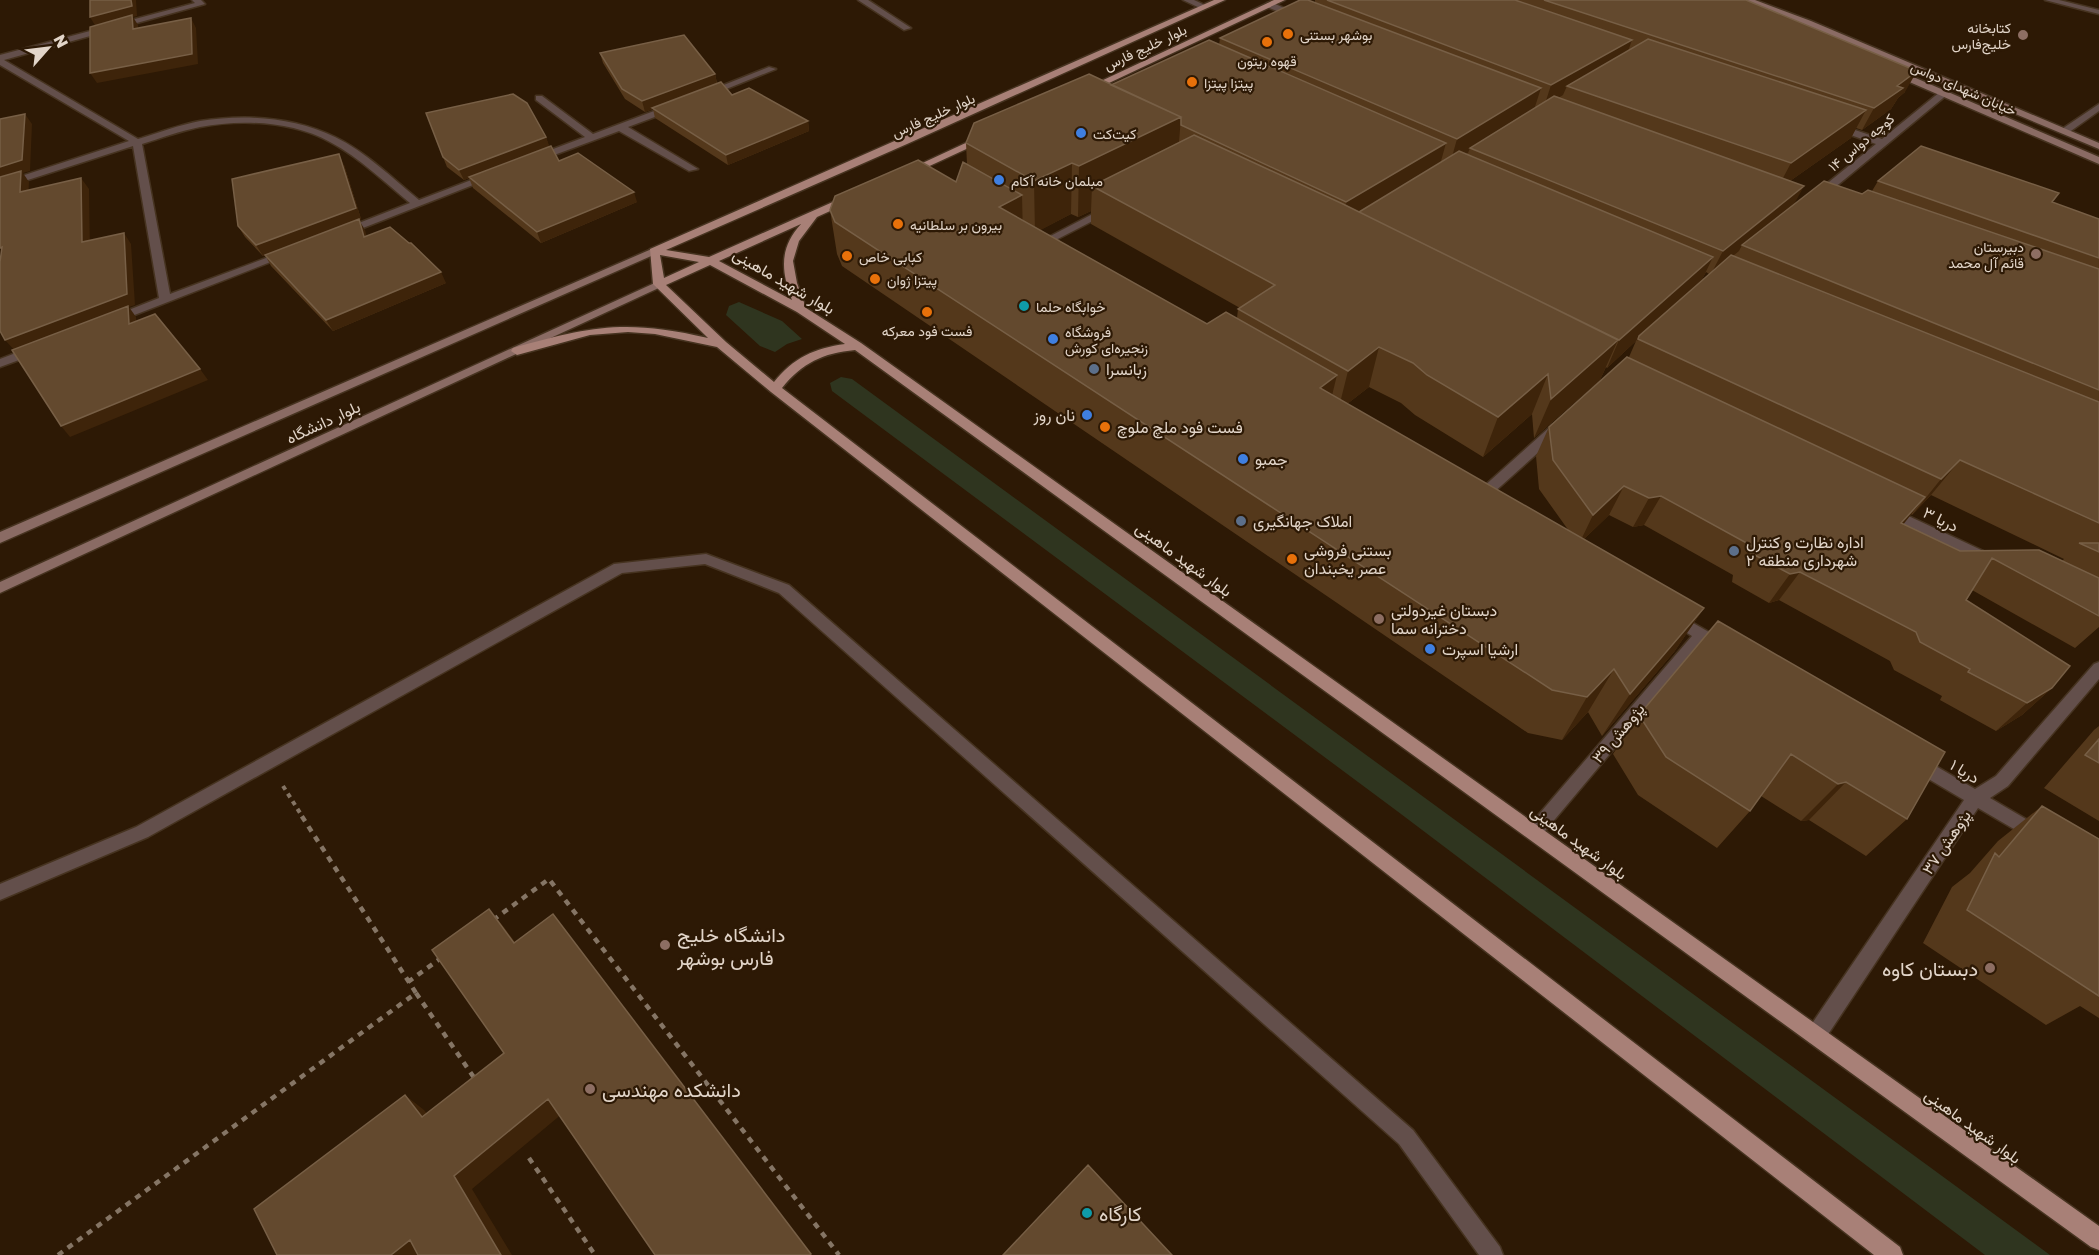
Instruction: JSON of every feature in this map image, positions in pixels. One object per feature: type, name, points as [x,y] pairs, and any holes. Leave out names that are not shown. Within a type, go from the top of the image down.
[{"type":"main road","name":"بلوار خلیج ‌فارس","points":[[654,251],[1221,0]]},
{"type":"main road","name":"بلوار خلیج‌ فارس","points":[[1079,94],[1281,0]]},
{"type":"main road","points":[[893,178],[997,131]]},
{"type":"main road","points":[[659,284],[861,193]]},
{"type":"main road","points":[[801,310],[789,279],[787,253],[800,231],[818,212]]},
{"type":"main road","name":"بلوار شهید ماهینی","points":[[654,251],[711,261],[801,310],[857,346],[2099,1239]]},
{"type":"main road","points":[[654,251],[659,284],[722,345],[775,389],[1892,1255]]},
{"type":"main road","points":[[517,351],[572,335],[616,329],[669,332],[722,345]]},
{"type":"main road","points":[[775,389],[803,358],[825,350],[857,346]]},
{"type":"street","points":[[0,59],[201,4],[196,0]]},
{"type":"street","points":[[861,0],[907,28]]},
{"type":"street","points":[[1187,0],[1205,7]]},
{"type":"street","name":"خیابان شهدای دواس","points":[[1748,0],[1862,45],[2099,146]]},
{"type":"street","points":[[2049,0],[2099,12]]},
{"type":"street","points":[[1270,5],[1309,20]]},
{"type":"street","points":[[1174,50],[1191,58]]},
{"type":"street","points":[[0,59],[136,142],[165,300]]},
{"type":"street","name":"خیابان شهدای دواس","points":[[1880,66],[2099,161]]},
{"type":"street","points":[[696,98],[772,69]]},
{"type":"street","name":"کوچه دواس ۱۴","points":[[1804,207],[1943,94]]},
{"type":"street","points":[[539,98],[592,138]]},
{"type":"street","points":[[526,163],[685,102]]},
{"type":"street","points":[[2065,131],[2099,107]]},
{"type":"street","points":[[0,186],[200,124],[258,120],[296,125],[332,139],[362,158],[417,204]]},
{"type":"street","points":[[1827,124],[1883,143]]},
{"type":"street","points":[[620,127],[693,169]]},
{"type":"street","points":[[915,169],[931,178]]},
{"type":"street","points":[[329,238],[504,171]]},
{"type":"street","points":[[1042,243],[1116,205]]},
{"type":"street","points":[[99,326],[297,250]]},
{"type":"street","name":"بلوار دانشگاه","points":[[0,538],[654,251]]},
{"type":"street","name":"بلوار دانشگاه","points":[[0,588],[659,284]]},
{"type":"street","points":[[0,363],[44,346]]},
{"type":"street","points":[[1477,500],[1569,416]]},
{"type":"street","name":"دریا ۳","points":[[1876,506],[2004,567]]},
{"type":"street","points":[[0,892],[142,832],[619,568],[706,559],[784,589],[1406,1137],[1492,1255]]},
{"type":"street","points":[[1661,610],[1733,653]]},
{"type":"street","name":"پژوهش ۳۹","points":[[1534,832],[1702,634]]},
{"type":"street","name":"پژوهش ۳۷","points":[[1816,1035],[1975,798],[2002,781],[2099,668]]},
{"type":"street","name":"دریا ۱","points":[[1904,756],[2047,840]]},
{"type":"path","points":[[268,762],[408,982],[478,1085]]},
{"type":"path","points":[[483,927],[549,879],[839,1255]]},
{"type":"path","points":[[408,982],[446,955]]},
{"type":"path","points":[[58,1255],[416,993]]},
{"type":"path","points":[[529,1158],[595,1255]]},
{"type":"green space","points":[[739,302],[782,321],[802,339],[787,344],[775,352],[760,346],[726,315],[729,306]]},
{"type":"green space","points":[[841,377],[852,379],[2050,1255],[1985,1255],[1397,811],[832,391],[830,383]]},
{"type":"building","points":[[90,0],[131,0],[132,6],[90,17]]},
{"type":"building","points":[[1300,0],[1308,0],[1541,88],[1457,139],[1220,38]]},
{"type":"building","points":[[1327,0],[1515,0],[1632,40],[1551,85]]},
{"type":"building","points":[[1544,0],[1746,0],[1917,71],[1897,86],[1903,88],[1874,108]]},
{"type":"building","points":[[132,15],[133,29],[191,18],[192,54],[90,73],[90,27]]},
{"type":"building","points":[[684,35],[715,74],[642,101],[622,89],[600,53]]},
{"type":"building","points":[[1648,39],[1866,110],[1791,163],[1567,86]]},
{"type":"building","points":[[1209,40],[1446,143],[1346,202],[1181,125],[1181,117],[1111,85]]},
{"type":"building","points":[[1089,74],[1181,117],[1079,166],[1072,163],[1034,181],[966,143],[974,123]]},
{"type":"building","points":[[721,82],[732,95],[749,88],[808,121],[726,155],[652,108]]},
{"type":"building","points":[[513,94],[527,103],[546,137],[459,170],[443,157],[426,113]]},
{"type":"building","points":[[1554,96],[1804,186],[1723,251],[1470,148]]},
{"type":"building","points":[[25,114],[22,160],[0,167],[0,119]]},
{"type":"building","points":[[1194,135],[1343,204],[1618,340],[1551,399],[1548,374],[1498,417],[1427,375],[1413,363],[1379,347],[1348,371],[1238,309],[1275,285],[1092,186]]},
{"type":"building","points":[[551,146],[559,161],[578,153],[634,192],[537,232],[469,177]]},
{"type":"building","points":[[1921,146],[2059,193],[2052,202],[2099,219],[2099,258],[1878,181]]},
{"type":"building","points":[[1459,151],[1713,257],[1619,340],[1359,212]]},
{"type":"building","points":[[339,154],[356,208],[256,245],[238,226],[232,179]]},
{"type":"building","points":[[918,160],[956,182],[963,162],[1022,195],[999,207],[1207,324],[1226,312],[1337,375],[1320,388],[1704,608],[1630,694],[1614,669],[1587,697],[1552,690],[835,222],[830,210],[835,196]]},
{"type":"building","points":[[21,171],[20,192],[81,178],[82,242],[124,233],[127,294],[5,340],[0,331],[2,247],[0,248],[0,177]]},
{"type":"building","points":[[1824,181],[1862,194],[1868,190],[2099,269],[2099,390],[1742,245]]},
{"type":"building","points":[[359,219],[364,237],[390,227],[411,243],[441,272],[326,320],[265,255]]},
{"type":"building","points":[[1731,255],[2099,402],[2099,523],[1960,460],[1941,479],[1638,339]]},
{"type":"building","points":[[128,306],[129,324],[155,314],[200,369],[61,426],[12,350]]},
{"type":"building","points":[[1627,357],[1925,497],[1901,523],[1960,551],[2039,550],[2099,578],[2099,616],[1992,558],[1966,600],[2070,666],[2052,688],[2027,703],[1968,672],[1970,669],[1920,642],[1916,632],[1800,572],[1790,574],[1751,553],[1752,546],[1661,496],[1649,498],[1624,486],[1593,515],[1553,460],[1549,427]]},
{"type":"building","points":[[2079,543],[2099,543],[2099,552]]},
{"type":"building","points":[[1718,621],[1945,752],[1907,819],[1846,782],[1838,784],[1791,754],[1750,811],[1666,757],[1639,715]]},
{"type":"building","points":[[2099,739],[2099,763],[2085,755]]},
{"type":"building","points":[[2042,806],[2099,839],[2099,996],[1967,910],[1995,853],[1999,857]]},
{"type":"building","name":"دانشکده مهندسی","points":[[489,909],[514,943],[553,914],[810,1255],[655,1255],[548,1099],[454,1176],[501,1255],[418,1255],[410,1240],[391,1255],[277,1255],[254,1209],[405,1095],[422,1117],[504,1053],[432,950]]},
{"type":"building","name":"کارگاه","points":[[1088,1165],[1172,1255],[1003,1255]]},
{"type":"place","name":"بوشهر بستنی","points":[[1288,34]]},
{"type":"place","name":"کتابخانه خلیج‌فارس","points":[[2023,35]]},
{"type":"place","name":"قهوه ریتون","points":[[1267,42]]},
{"type":"place","name":"پیتزا پیتزا","points":[[1192,82]]},
{"type":"place","name":"کیت‌کت","points":[[1081,133]]},
{"type":"place","name":"مبلمان خانه آکام","points":[[999,180]]},
{"type":"place","name":"بیرون بر سلطانیه","points":[[898,224]]},
{"type":"place","name":"دبیرستان قائم آل محمد","points":[[2036,254]]},
{"type":"place","name":"کبابی خاص","points":[[847,256]]},
{"type":"place","name":"پیتزا ژوان","points":[[875,279]]},
{"type":"place","name":"خوابگاه حلما","points":[[1024,306]]},
{"type":"place","name":"فست فود معرکه","points":[[927,312]]},
{"type":"place","name":"فروشگاه زنجیره‌ای کورش","points":[[1053,339]]},
{"type":"place","name":"زبانسرا","points":[[1094,369]]},
{"type":"place","name":"نان روز","points":[[1087,415]]},
{"type":"place","name":"فست فود ملچ ملوچ","points":[[1105,427]]},
{"type":"place","name":"جمبو","points":[[1243,459]]},
{"type":"place","name":"املاک جهانگیری","points":[[1241,521]]},
{"type":"place","name":"اداره‌ نظارت و کنترل شهرداری منطقه ۲","points":[[1734,551]]},
{"type":"place","name":"بستنی فروشی عصر یخبندان","points":[[1292,559]]},
{"type":"place","name":"دبستان غیردولتی دخترانه سما","points":[[1379,619]]},
{"type":"place","name":"ارشیا اسپرت","points":[[1430,649]]},
{"type":"place","name":"دانشگاه خلیج فارس بوشهر","points":[[665,945]]},
{"type":"place","name":"دبستان کاوه","points":[[1990,968]]},
{"type":"place","name":"دانشکده مهندسی","points":[[590,1089]]},
{"type":"place","name":"کارگاه","points":[[1087,1213]]}]
